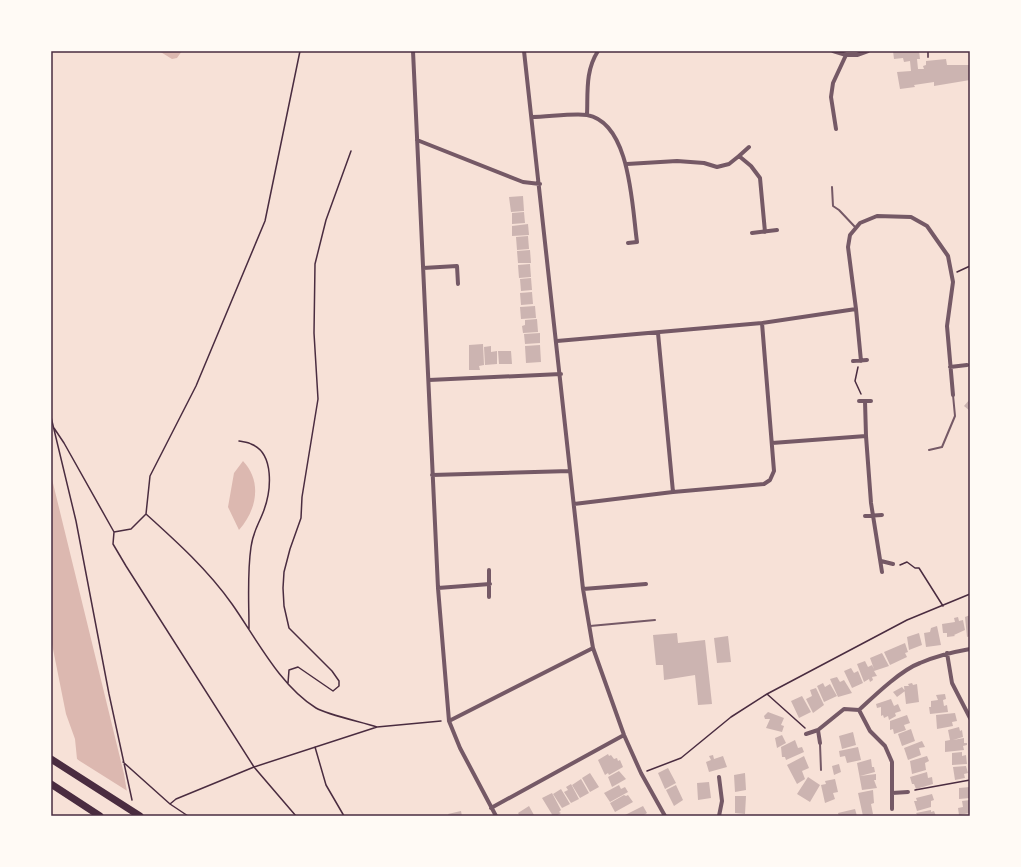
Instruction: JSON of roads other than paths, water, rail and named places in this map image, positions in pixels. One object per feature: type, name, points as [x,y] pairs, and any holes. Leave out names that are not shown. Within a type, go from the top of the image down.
[{"type":"highway","points":[[51,759],[140,816]]},
{"type":"highway","points":[[51,784],[100,816]]},
{"type":"street","points":[[413,51],[438,588],[449,721],[460,748],[496,816]]},
{"type":"street","points":[[524,51],[561,374],[583,589],[593,648],[624,735],[641,773],[665,816]]},
{"type":"street","points":[[588,116],[588,74],[592,60],[598,51]]},
{"type":"street","points":[[834,51],[846,55],[858,55],[868,51]]},
{"type":"street","points":[[836,129],[831,97],[833,83],[846,55]]},
{"type":"street","points":[[532,117],[588,116],[603,123],[619,143],[626,164],[637,242],[628,243]]},
{"type":"street","points":[[417,140],[523,182],[540,184]]},
{"type":"street","points":[[626,164],[677,161],[704,163],[717,167],[729,164],[749,146]]},
{"type":"street","points":[[739,156],[751,166],[760,178],[765,232]]},
{"type":"street","points":[[860,361],[856,309],[848,246],[850,235],[860,224],[877,216],[911,217],[927,226],[948,256],[953,282],[947,326],[953,395]]},
{"type":"street","points":[[752,234],[777,230]]},
{"type":"street","points":[[423,268],[456,266],[458,284]]},
{"type":"street","points":[[557,341],[762,323],[856,309]]},
{"type":"street","points":[[574,504],[673,492],[764,484],[770,480],[774,471],[762,323]]},
{"type":"street","points":[[658,333],[673,492]]},
{"type":"street","points":[[853,361],[867,360]]},
{"type":"street","points":[[950,367],[967,365]]},
{"type":"street","points":[[429,380],[561,374]]},
{"type":"street","points":[[865,400],[866,436],[873,516],[882,572]]},
{"type":"street","points":[[859,401],[871,401]]},
{"type":"street","points":[[772,443],[866,436]]},
{"type":"street","points":[[432,475],[570,471]]},
{"type":"street","points":[[865,516],[882,515]]},
{"type":"street","points":[[881,561],[893,564]]},
{"type":"street","points":[[489,570],[489,597]]},
{"type":"street","points":[[438,588],[490,584]]},
{"type":"street","points":[[583,589],[646,584]]},
{"type":"street","points":[[449,721],[593,648]]},
{"type":"street","points":[[808,733],[818,730],[844,709],[859,710],[880,690],[918,663],[947,653],[970,649]]},
{"type":"street","points":[[947,653],[952,683],[970,718]]},
{"type":"street","points":[[859,710],[870,731],[885,746],[892,762],[892,809]]},
{"type":"street","points":[[818,730],[820,743]]},
{"type":"street","points":[[491,808],[624,735]]},
{"type":"street","points":[[719,777],[722,801],[719,816]]},
{"type":"street","points":[[892,793],[908,792]]},
{"type":"lane","points":[[928,51],[928,57]]},
{"type":"lane","points":[[832,187],[833,206],[839,210],[856,228]]},
{"type":"lane","points":[[929,450],[942,447],[955,416],[953,395]]},
{"type":"lane","points":[[589,626],[655,620]]},
{"type":"lane","points":[[820,743],[821,770]]}]
